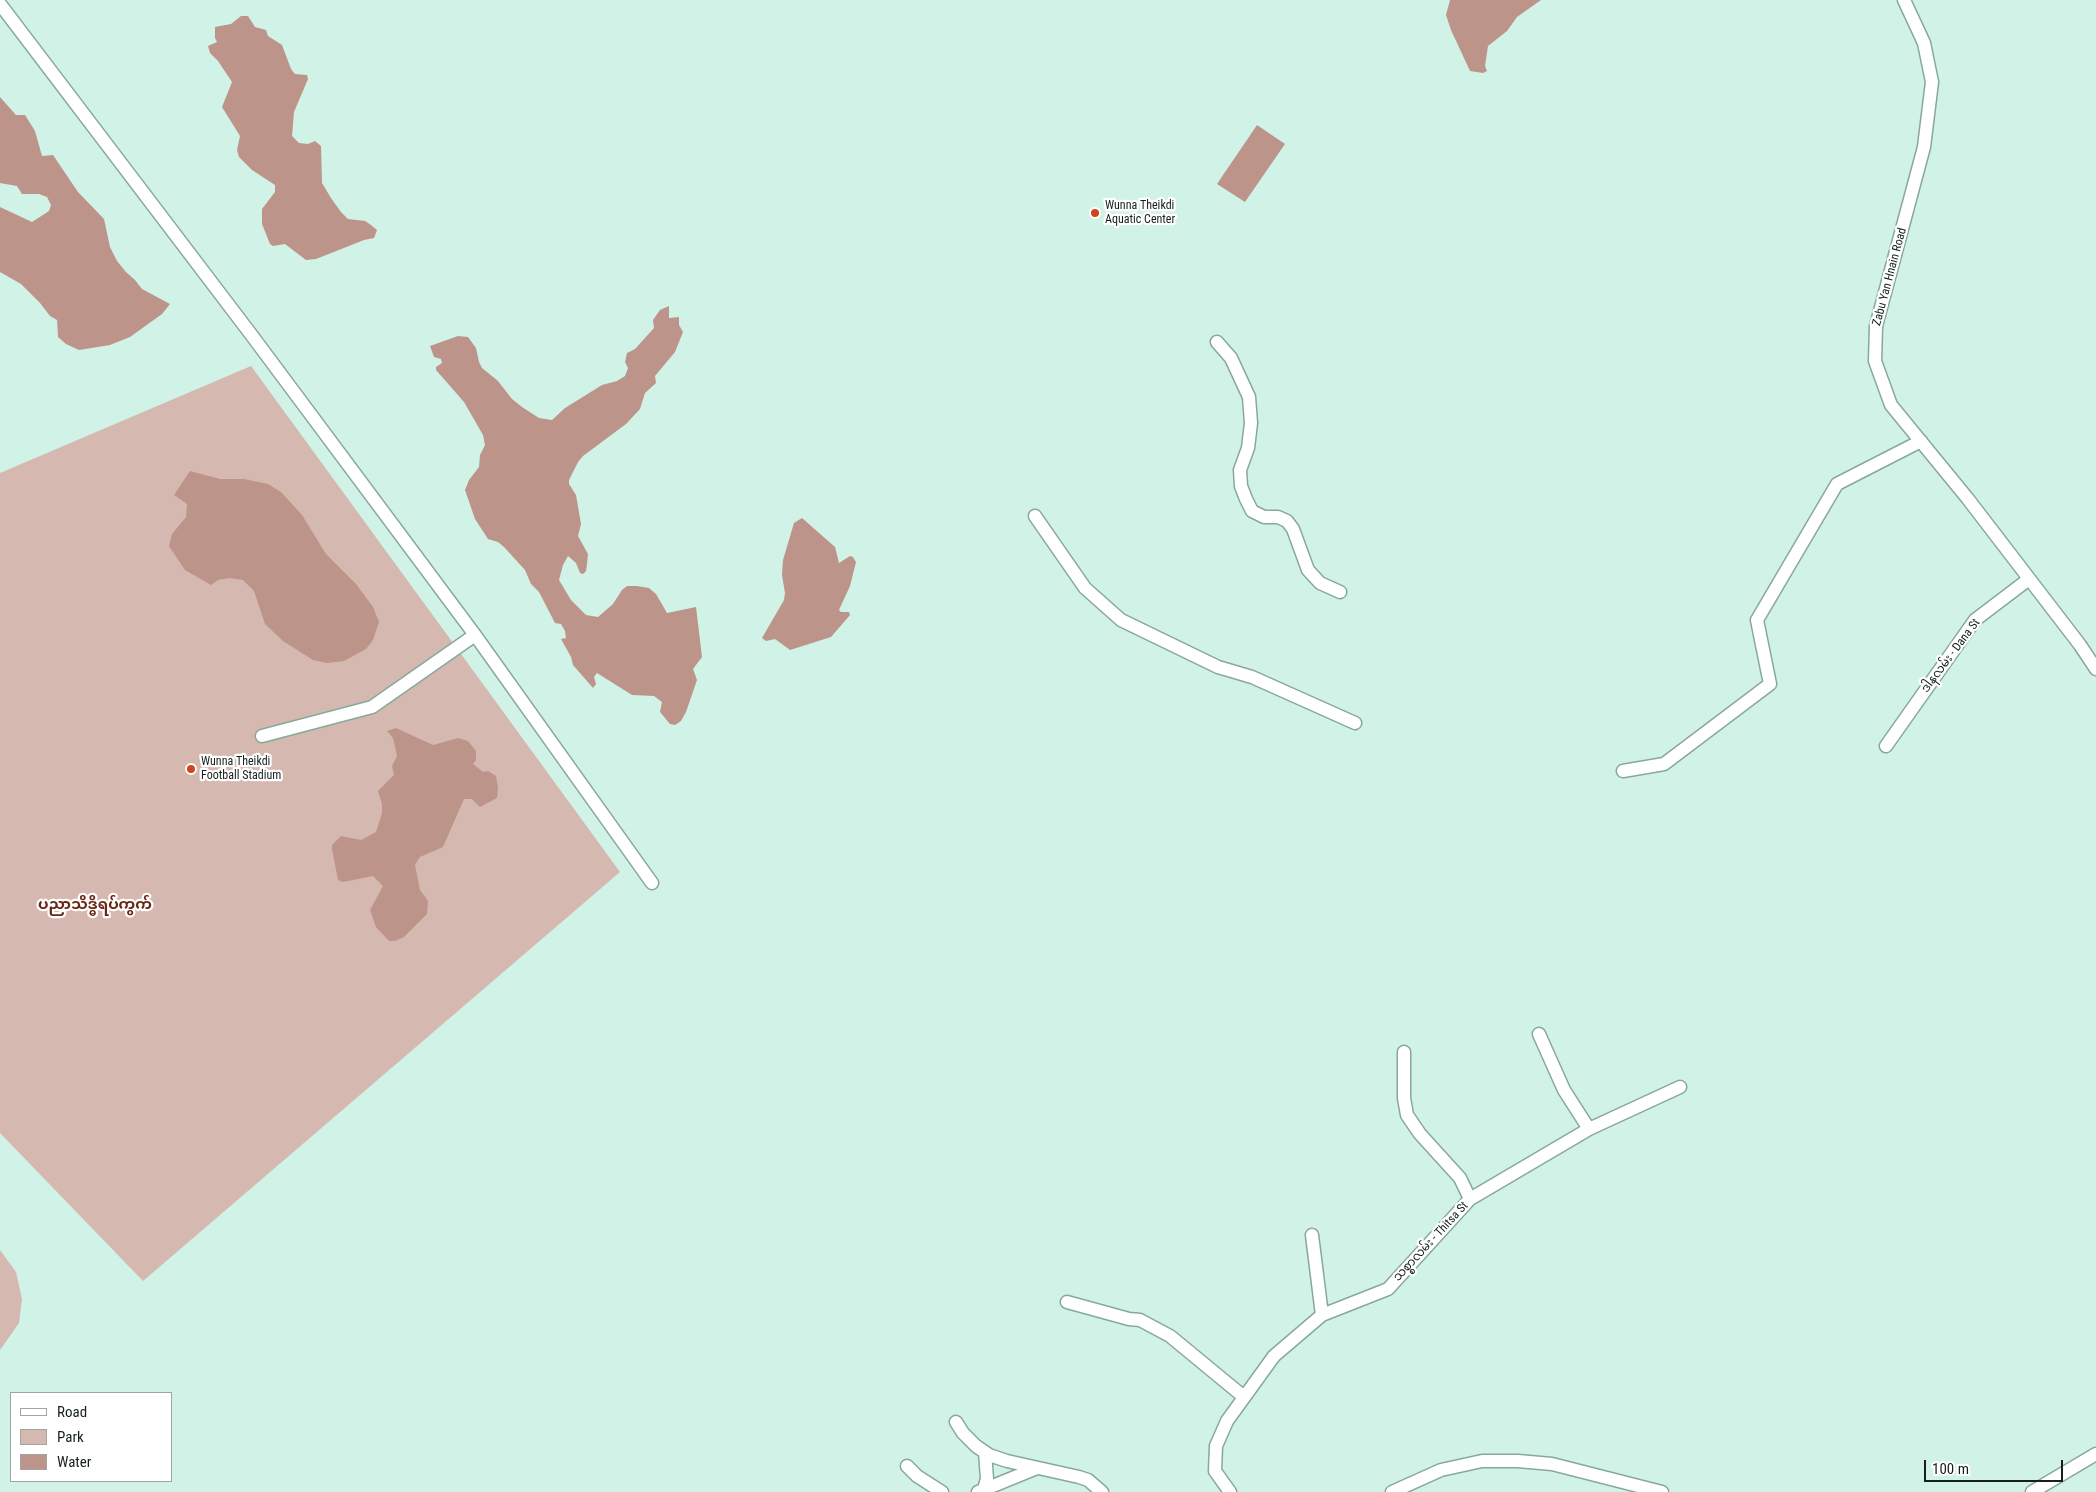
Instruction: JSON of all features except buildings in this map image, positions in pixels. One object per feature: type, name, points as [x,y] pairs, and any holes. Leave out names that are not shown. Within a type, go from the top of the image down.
[{"type":"street","name":"Zabu Yan Hnain Road","points":[[1904,0],[1924,43],[1932,82],[1924,147],[1876,326],[1875,361],[1891,405],[2029,579],[2096,669]]},
{"type":"street","points":[[0,4],[247,329],[475,635],[652,884]]},
{"type":"street","points":[[1217,342],[1230,358],[1249,397],[1251,423],[1248,448],[1240,470],[1241,486],[1246,500],[1252,511],[1264,517],[1278,517],[1288,521],[1293,529],[1308,570],[1320,583],[1340,592]]},
{"type":"street","points":[[1623,772],[1664,764],[1770,684],[1756,620],[1837,484],[1921,441]]},
{"type":"street","points":[[1035,516],[1085,588],[1121,620],[1218,667],[1252,677],[1355,723]]},
{"type":"street","name":"ဒါနလမ်း - Dana St","points":[[1886,746],[1975,620],[2029,579]]},
{"type":"street","points":[[262,736],[372,706],[475,635]]},
{"type":"street","points":[[1539,1034],[1564,1090],[1589,1129]]},
{"type":"street","points":[[1404,1052],[1404,1098],[1407,1115],[1420,1134],[1460,1178],[1470,1200]]},
{"type":"street","name":"သစ္စာလမ်း - Thitsa St","points":[[1230,1492],[1215,1471],[1216,1446],[1227,1421],[1274,1356],[1322,1315],[1388,1289],[1470,1200],[1589,1129],[1680,1087]]},
{"type":"street","points":[[1312,1235],[1322,1315]]},
{"type":"street","points":[[1067,1302],[1129,1319],[1140,1320],[1170,1336],[1244,1397]]},
{"type":"street","points":[[956,1422],[963,1432],[985,1452],[1007,1461],[1088,1480],[1102,1492]]},
{"type":"street","points":[[981,1491],[987,1479],[985,1452]]},
{"type":"street","points":[[2032,1492],[2096,1454]]},
{"type":"street","points":[[1392,1492],[1441,1470],[1482,1461],[1518,1461],[1552,1464],[1662,1492]]},
{"type":"street","points":[[907,1466],[917,1476],[942,1492]]},
{"type":"street","points":[[981,1491],[1037,1468]]},
{"type":"green space","name":"Wunna Theikdi Football Stadium","points":[[251,366],[620,872],[143,1281],[0,1133],[0,473]]},
{"type":"green space","points":[[0,1250],[16,1272],[22,1299],[19,1323],[0,1350]]},
{"type":"water","points":[[1450,0],[1541,0],[1517,17],[1507,31],[1488,46],[1485,66],[1487,71],[1483,73],[1470,71],[1451,30],[1446,15]]},
{"type":"water","points":[[241,16],[248,16],[255,27],[266,30],[268,36],[282,45],[291,69],[295,74],[307,75],[308,79],[294,112],[292,136],[299,143],[308,144],[315,141],[321,146],[322,183],[341,212],[348,219],[365,221],[377,230],[374,238],[364,240],[316,259],[306,260],[285,244],[273,246],[270,244],[262,224],[262,209],[275,192],[275,185],[252,170],[239,157],[237,150],[240,136],[222,107],[232,82],[218,61],[210,53],[208,46],[217,42],[215,27],[231,24]]},
{"type":"water","points":[[0,97],[16,115],[25,115],[35,131],[42,156],[53,155],[78,192],[104,219],[110,247],[117,261],[126,272],[142,289],[170,304],[162,314],[130,337],[110,345],[79,350],[66,344],[58,337],[57,320],[50,316],[21,284],[0,272],[0,207],[32,222],[49,211],[51,205],[47,197],[39,194],[22,194],[17,186],[0,183]]},
{"type":"water","points":[[1257,125],[1285,144],[1245,202],[1217,184]]},
{"type":"water","points":[[669,306],[669,318],[679,317],[679,325],[683,332],[675,352],[655,376],[656,383],[645,393],[640,409],[626,424],[583,456],[569,480],[569,484],[576,495],[581,524],[578,536],[588,554],[587,564],[586,571],[583,574],[580,573],[576,563],[568,556],[563,565],[559,580],[571,600],[586,615],[598,617],[613,604],[627,586],[649,588],[656,594],[667,613],[696,607],[702,657],[693,669],[697,680],[686,712],[681,721],[675,725],[670,724],[660,712],[662,702],[654,696],[632,695],[597,673],[594,677],[596,684],[593,688],[573,665],[571,657],[561,639],[566,638],[565,631],[561,624],[555,623],[539,592],[531,584],[525,570],[504,547],[498,542],[488,539],[475,519],[465,490],[469,480],[479,467],[480,455],[485,445],[483,435],[464,402],[436,370],[436,367],[442,363],[441,359],[434,357],[430,346],[458,336],[468,337],[476,348],[482,368],[498,381],[512,399],[539,418],[552,420],[565,408],[602,385],[617,381],[625,376],[628,368],[625,362],[627,353],[635,349],[654,328],[653,320],[660,310]]},
{"type":"water","points":[[190,471],[220,479],[244,479],[268,484],[281,492],[302,515],[326,554],[356,584],[373,607],[379,622],[373,640],[366,649],[344,661],[327,663],[313,660],[283,641],[265,624],[254,591],[243,580],[229,578],[218,580],[211,585],[185,570],[169,546],[172,534],[186,517],[187,504],[174,495]]},
{"type":"water","points":[[802,518],[835,547],[839,563],[850,556],[856,562],[850,586],[839,610],[841,612],[849,612],[850,615],[831,637],[790,650],[775,639],[766,641],[762,638],[784,600],[783,560],[794,523]]},
{"type":"water","points":[[396,728],[433,745],[458,738],[468,741],[476,751],[476,760],[473,764],[483,772],[488,771],[496,776],[498,788],[497,798],[480,807],[472,799],[464,799],[443,847],[420,857],[415,865],[420,890],[428,901],[427,914],[404,937],[395,941],[389,941],[376,927],[370,910],[383,886],[373,876],[343,882],[338,880],[332,845],[341,836],[361,840],[376,832],[382,813],[382,804],[378,791],[394,775],[392,766],[397,756],[393,738],[387,731]]},
{"type":"place","name":"Wunna Theikdi Aquatic Center","points":[[1095,213]]},
{"type":"place","name":"Wunna Theikdi Football Stadium","points":[[191,769]]},
{"type":"district","name":"ပညာသိဒ္ဓိရပ်ကွက်","points":[[95,905]]}]
